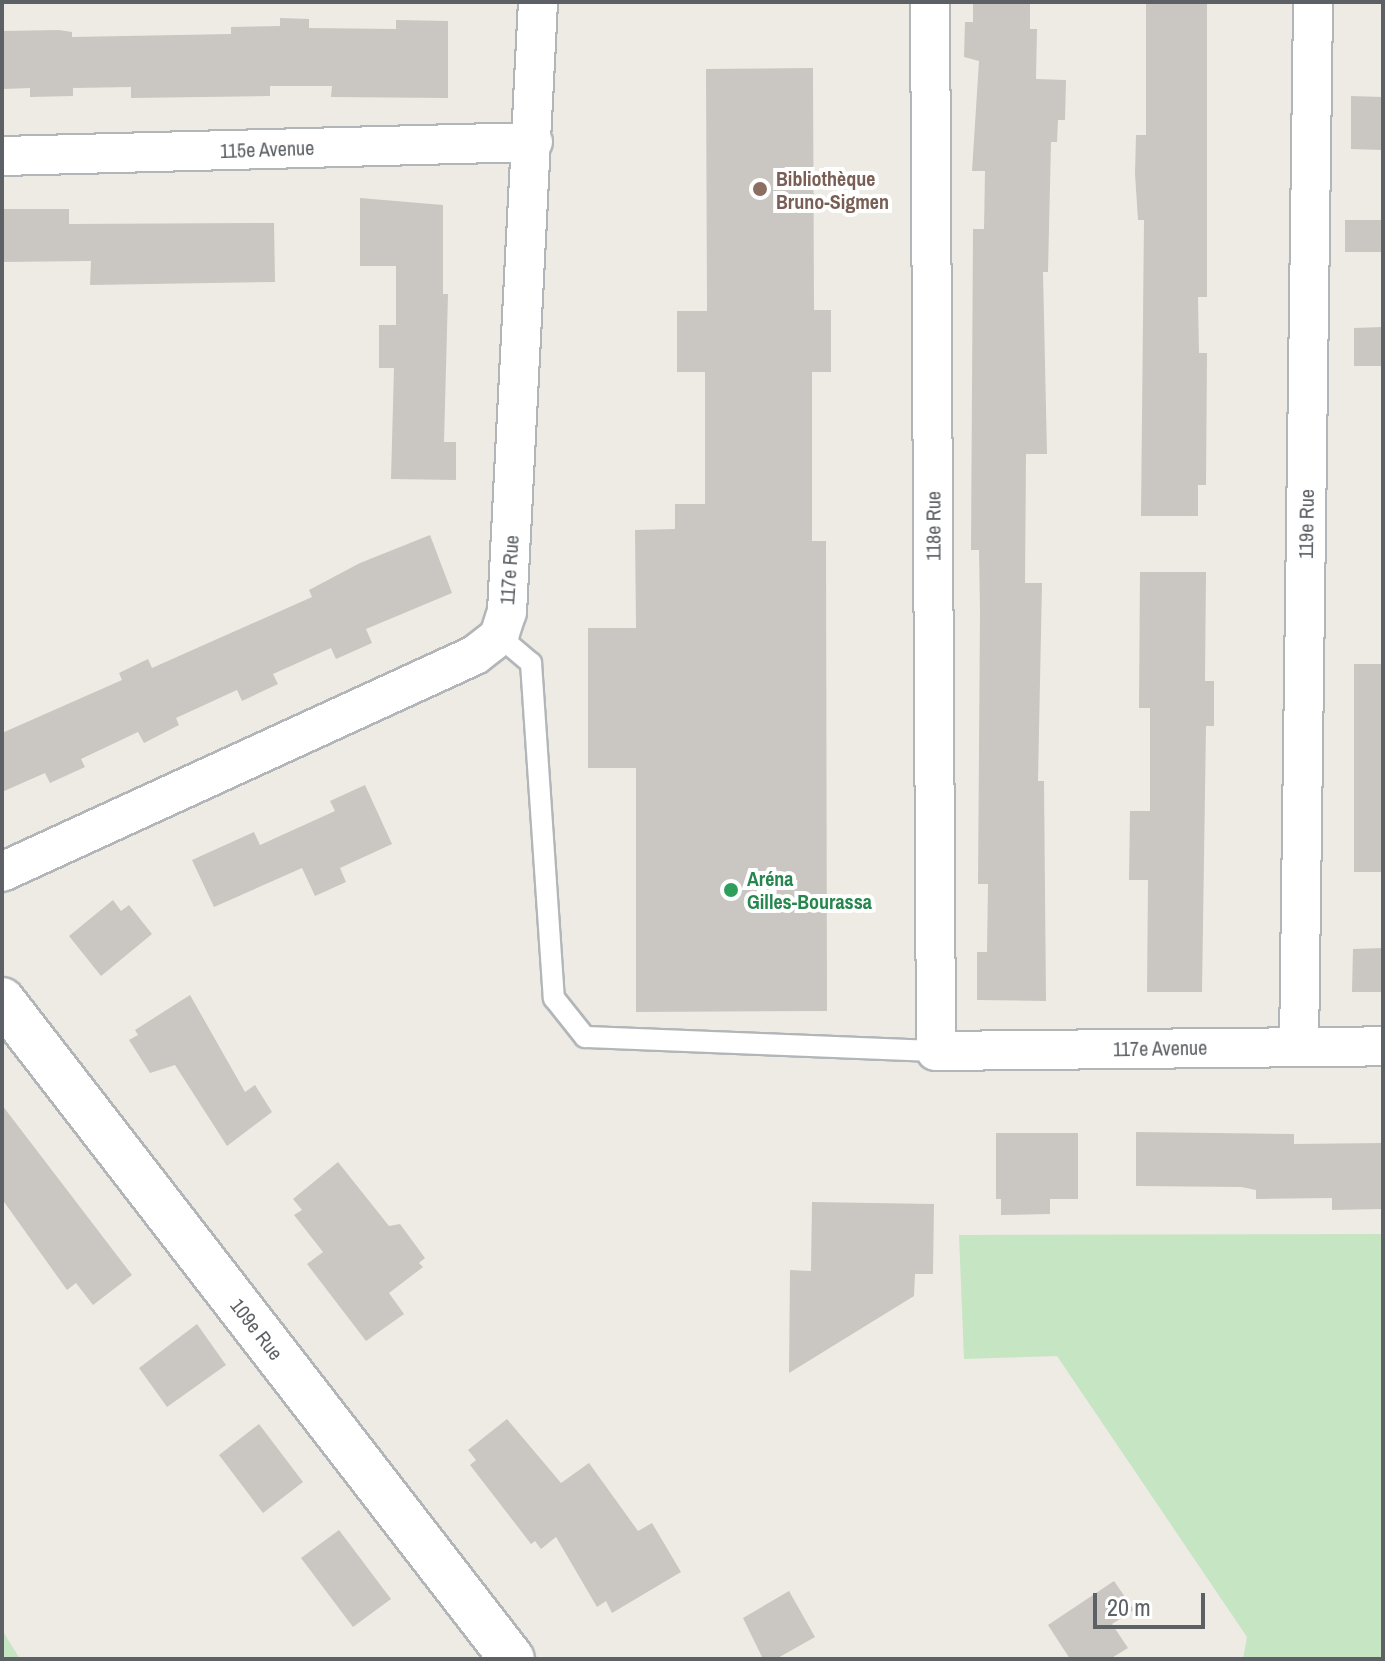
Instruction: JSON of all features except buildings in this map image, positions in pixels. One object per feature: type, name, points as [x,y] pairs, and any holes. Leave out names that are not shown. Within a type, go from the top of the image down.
[{"type":"street","name":"117e Rue","points":[[499,636],[507,612],[538,2]]},
{"type":"street","name":"118e Rue","points":[[930,2],[936,1051]]},
{"type":"street","name":"119e Rue","points":[[1299,1047],[1313,2]]},
{"type":"street","name":"115e Avenue","points":[[2,156],[533,142]]},
{"type":"street","points":[[2,872],[475,655],[499,636]]},
{"type":"street","name":"109e Rue","points":[[2,1000],[512,1659]]},
{"type":"street","name":"117e Avenue","points":[[936,1051],[1383,1046]]},
{"type":"lane","points":[[499,636],[531,663],[554,998],[585,1037],[936,1051]]},
{"type":"green space","points":[[1383,1234],[1383,1659],[1243,1659],[1247,1637],[1057,1356],[964,1359],[959,1235]]},
{"type":"green space","points":[[2,1630],[20,1659],[2,1659]]},
{"type":"place","name":"Bibliothèque Bruno-Sigmen","points":[[760,189]]},
{"type":"place","name":"Aréna Gilles-Bourassa","points":[[731,890]]}]
